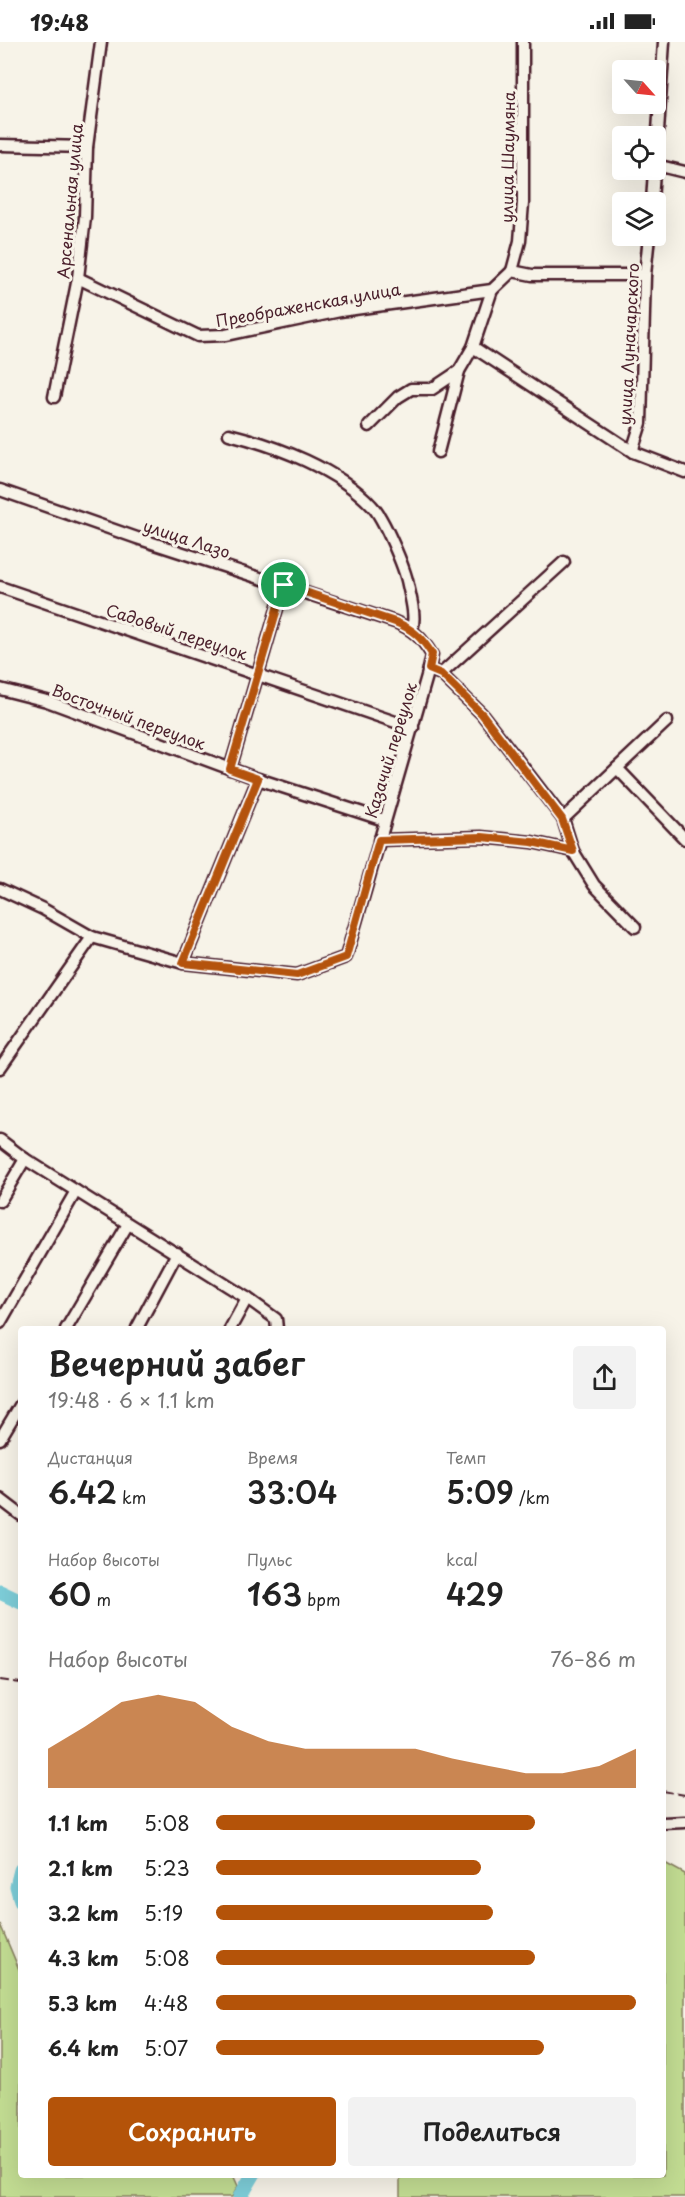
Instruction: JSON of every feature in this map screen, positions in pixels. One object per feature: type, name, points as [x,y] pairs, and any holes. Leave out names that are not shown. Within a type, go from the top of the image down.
[{"type":"street","name":"Арсенальная улица","points":[[54,397],[78,278],[85,217],[87,147],[100,42]]},
{"type":"street","name":"улица Шаумяна","points":[[512,271],[520,241],[523,203],[523,42]]},
{"type":"street","points":[[658,126],[664,42]]},
{"type":"street","points":[[0,145],[87,147]]},
{"type":"street","points":[[666,166],[685,172]]},
{"type":"street","name":"улица Луначарского","points":[[633,452],[641,423],[645,275],[648,246]]},
{"type":"street","points":[[438,452],[459,371],[472,347],[492,290],[512,271],[532,275],[645,275]]},
{"type":"street","name":"Преображенская улица","points":[[78,278],[198,336],[226,335],[340,311],[492,290]]},
{"type":"street","points":[[472,347],[633,452],[685,472]]},
{"type":"street","points":[[369,426],[398,397],[411,389],[432,389],[459,371]]},
{"type":"street","points":[[229,434],[271,446],[317,466],[344,483],[373,507],[405,569],[414,615],[412,630]]},
{"type":"street","name":"улица Лазо","points":[[0,489],[137,538],[395,622],[412,630],[423,639],[432,654],[429,669]]},
{"type":"street","name":"Казачий переулок","points":[[441,674],[564,562]]},
{"type":"street","points":[[230,769],[284,585]]},
{"type":"street","name":"Садовый переулок","points":[[0,587],[413,728]]},
{"type":"street","points":[[429,669],[441,674],[482,714],[562,819],[573,851],[594,885],[635,927]]},
{"type":"street","name":"Казачий переулок","points":[[183,963],[297,975],[346,957],[429,669]]},
{"type":"street","name":"Восточный переулок","points":[[0,689],[47,701],[258,779],[384,820]]},
{"type":"street","points":[[562,819],[667,720]]},
{"type":"street","points":[[617,768],[685,838]]},
{"type":"street","points":[[0,889],[43,909],[92,937],[183,963],[258,779]]},
{"type":"street","points":[[379,840],[482,837],[532,842],[573,851]]},
{"type":"street","points":[[0,1068],[92,937]]},
{"type":"street","points":[[0,1140],[25,1159],[247,1298],[276,1318],[277,1326]]},
{"type":"street","points":[[0,1201],[25,1159]]},
{"type":"street","points":[[0,1323],[76,1191]]},
{"type":"street","points":[[68,1326],[128,1224]]},
{"type":"street","points":[[138,1326],[177,1253]]},
{"type":"street","points":[[232,1326],[247,1298]]},
{"type":"street","points":[[0,1440],[18,1409]]},
{"type":"street","points":[[0,1499],[18,1513]]},
{"type":"street","points":[[666,1823],[685,1822]]},
{"type":"green space","points":[[666,1864],[685,1874],[685,2197],[400,2197],[400,2178],[666,2178]]},
{"type":"green space","points":[[0,1924],[18,1967],[18,2178],[234,2178],[238,2186],[232,2197],[0,2197]]},
{"type":"waterway","points":[[0,1592],[18,1601]]},
{"type":"waterway","points":[[18,1882],[18,1890]]},
{"type":"waterway","points":[[240,2197],[251,2178]]},
{"type":"railway","points":[[0,1680],[18,1683]]},
{"type":"railway","points":[[666,1792],[685,1795]]},
{"type":"route","points":[[284,585],[406,626],[423,639],[432,654],[429,669],[441,674],[482,714],[562,819],[573,851],[532,842],[482,837],[379,840],[346,957],[297,975],[183,963],[258,779],[230,769],[284,585]]}]
